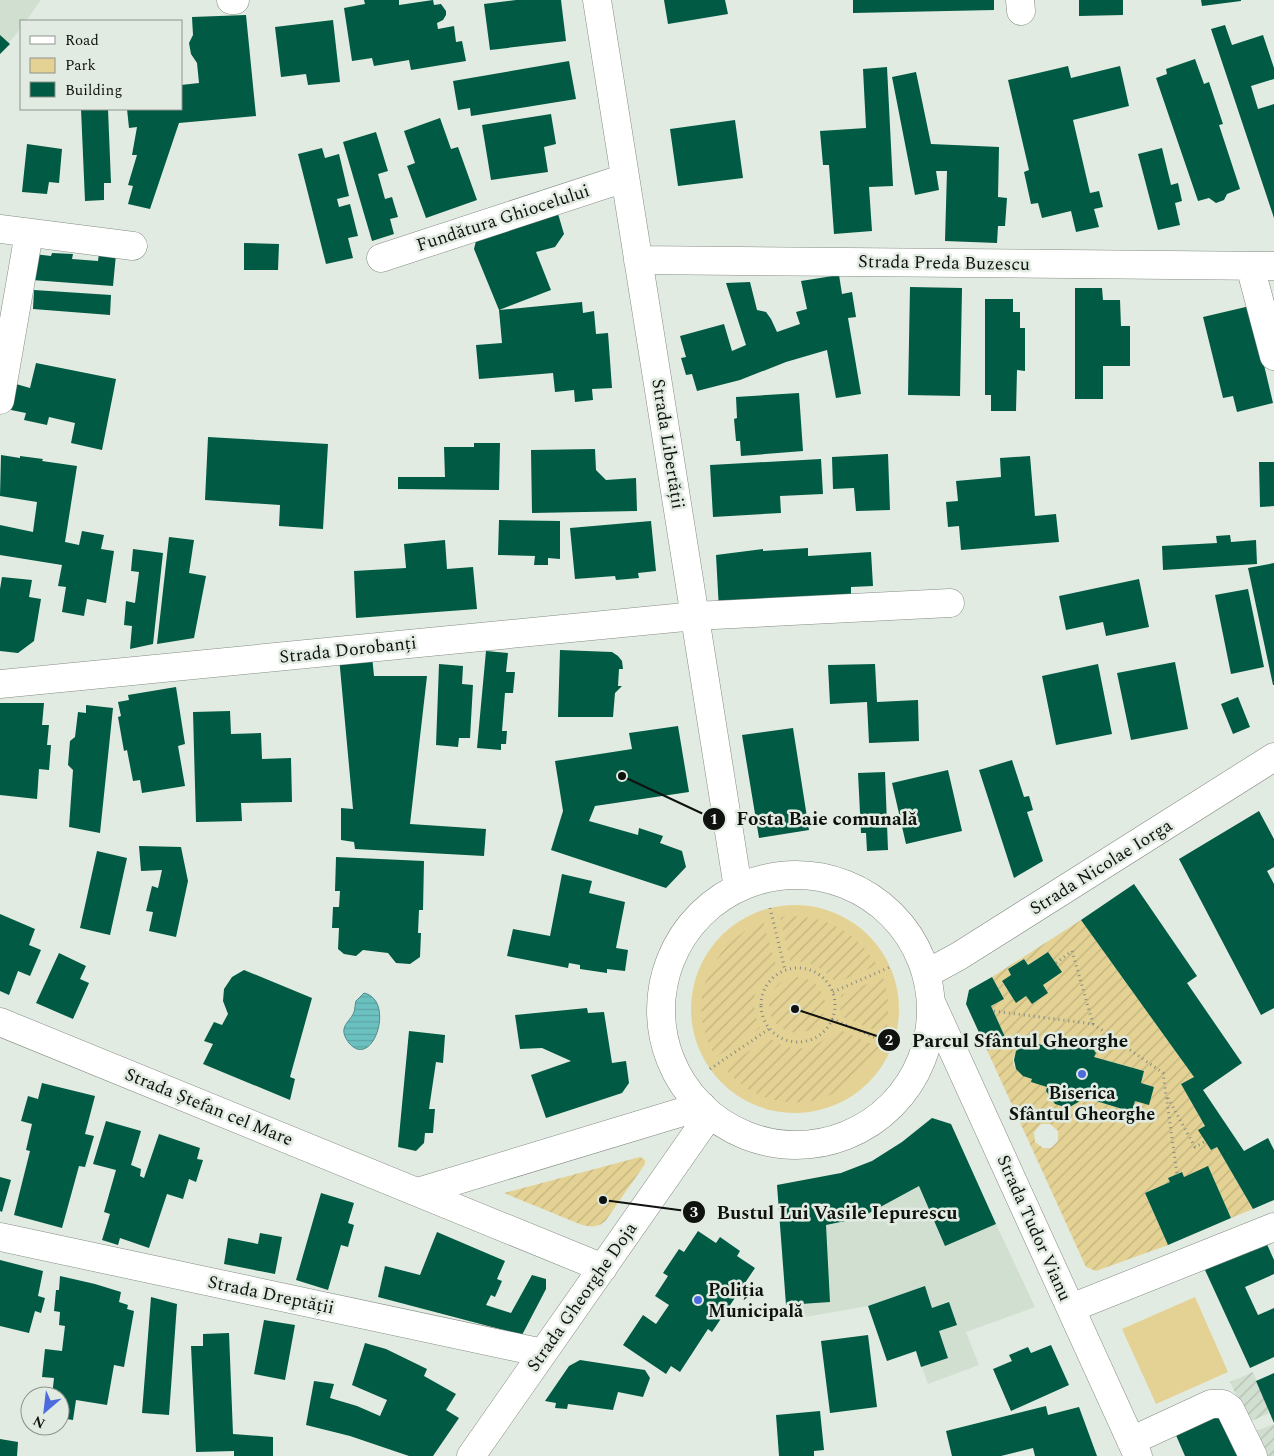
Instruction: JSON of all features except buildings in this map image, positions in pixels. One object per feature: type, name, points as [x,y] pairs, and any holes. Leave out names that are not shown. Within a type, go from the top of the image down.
[{"type":"street","name":"Strada Libertății","points":[[597,0],[738,888]]},
{"type":"street","name":"Fundătura Ghiocelului","points":[[381,258],[625,178]]},
{"type":"street","points":[[0,229],[133,246]]},
{"type":"street","points":[[0,400],[29,233]]},
{"type":"street","name":"Strada Preda Buzescu","points":[[638,260],[1262,266],[1274,356]]},
{"type":"street","name":"Strada Dorobanți","points":[[0,684],[695,616],[950,603]]},
{"type":"street","name":"Strada Nicolae Iorga","points":[[928,987],[959,956],[1274,757]]},
{"type":"street","name":"Strada Tudor Vianu","points":[[928,987],[930,1018],[928,1037],[923,1055],[906,1088],[887,1109],[857,1130],[821,1142],[785,1144],[766,1142],[732,1128],[706,1110],[689,1092],[679,1077],[668,1052],[662,1024],[662,988],[674,952],[688,928],[707,908],[738,888],[764,879],[792,876],[820,878],[847,886],[879,904],[899,924],[910,939],[928,987],[1134,1448]]},
{"type":"street","name":"Strada Ștefan cel Mare","points":[[0,1022],[603,1268]]},
{"type":"street","points":[[418,1192],[706,1110]]},
{"type":"street","name":"Strada Gheorghe Doja","points":[[471,1456],[603,1268],[706,1110]]},
{"type":"street","points":[[1071,1308],[1274,1227]]},
{"type":"street","name":"Strada Dreptății","points":[[0,1237],[543,1354]]},
{"type":"street","points":[[1134,1448],[1211,1404],[1219,1403],[1230,1409],[1253,1456]]},
{"type":"path","points":[[770,908],[785,970]]},
{"type":"path","points":[[1056,963],[1072,951],[1093,1024]]},
{"type":"path","points":[[833,992],[890,966]]},
{"type":"path","points":[[801,968],[810,970],[824,979],[833,992],[835,1011],[832,1020],[818,1036],[800,1042],[782,1039],[769,1029],[760,1010],[763,992],[768,982],[785,970],[801,968]]},
{"type":"path","points":[[994,1011],[1093,1024],[1163,1073],[1177,1174]]},
{"type":"path","points":[[832,1020],[893,1045]]},
{"type":"path","points":[[710,1069],[769,1029]]},
{"type":"path","points":[[1167,1095],[1195,1148],[1206,1142]]},
{"type":"shaded area","points":[[0,0],[41,0],[27,20],[20,20],[20,29],[0,54]]},
{"type":"shaded area","points":[[932,1118],[951,1124],[1035,1307],[966,1332],[979,1365],[928,1384],[897,1296],[868,1306],[788,1320],[777,1185],[841,1173],[872,1161],[902,1142]]},
{"type":"shaded area","points":[[1253,1372],[1270,1413],[1249,1422],[1230,1382]]},
{"type":"shaded area","points":[[1274,1424],[1274,1456],[1264,1456],[1254,1432]]},
{"type":"green space","points":[[795,905],[815,907],[844,917],[861,929],[875,943],[891,969],[897,989],[899,1009],[897,1029],[887,1058],[875,1075],[861,1089],[835,1105],[815,1111],[795,1113],[775,1111],[746,1101],[729,1089],[715,1075],[699,1049],[693,1029],[691,1009],[693,989],[703,960],[715,943],[729,929],[755,913],[775,907]]},
{"type":"green space","points":[[791,916],[818,920],[841,929],[860,944],[877,965],[836,983],[816,966],[804,962],[790,961],[780,917]]},
{"type":"green space","points":[[1081,920],[1194,1077],[1181,1084],[1205,1126],[1199,1130],[1211,1150],[1217,1147],[1253,1209],[1231,1218],[1208,1167],[1184,1177],[1181,1172],[1168,1178],[1170,1182],[1145,1193],[1168,1245],[1096,1271],[1086,1267],[987,1050],[1006,1039],[991,1006],[1004,999],[992,977]],"holes":[[[1048,952],[1062,972],[1043,985],[1048,993],[1032,1004],[1026,996],[1016,1002],[1002,982],[1011,975],[1008,969],[1024,959],[1028,965]],[[1074,1037],[1087,1040],[1096,1053],[1094,1057],[1144,1071],[1141,1083],[1154,1087],[1149,1104],[1135,1101],[1132,1112],[1083,1097],[1082,1100],[1068,1108],[1055,1104],[1046,1091],[1047,1087],[1021,1073],[1013,1063],[1014,1057],[1022,1046],[1035,1043],[1060,1047],[1061,1043]],[[1041,1124],[1050,1124],[1058,1131],[1058,1141],[1051,1148],[1043,1148],[1035,1142],[1034,1132]]]},
{"type":"green space","points":[[763,921],[776,966],[762,979],[755,994],[755,1010],[760,1028],[716,1057],[706,1037],[702,1016],[702,997],[707,978],[716,961],[728,945],[744,932]]},
{"type":"green space","points":[[792,977],[802,977],[817,985],[823,994],[825,1005],[823,1016],[817,1025],[802,1033],[792,1033],[781,1028],[774,1021],[769,1010],[769,1000],[774,989],[781,982]]},
{"type":"green space","points":[[883,977],[888,1006],[885,1034],[840,1016],[841,995]]},
{"type":"green space","points":[[836,1028],[880,1048],[866,1069],[848,1085],[829,1096],[807,1102],[785,1102],[764,1097],[743,1085],[724,1068],[769,1038],[788,1047],[805,1048],[821,1042]]},
{"type":"green space","points":[[640,1157],[645,1160],[645,1164],[606,1220],[598,1226],[582,1225],[504,1193]]},
{"type":"green space","points":[[1195,1297],[1228,1372],[1156,1404],[1122,1329]]},
{"type":"water","points":[[364,993],[374,998],[379,1008],[380,1019],[378,1031],[373,1041],[366,1048],[358,1049],[349,1043],[344,1035],[344,1029],[354,1012],[356,1001]]},
{"type":"place","name":"Fosta Baie comunală","points":[[622,776]]},
{"type":"place","name":"Parcul Sfântul Gheorghe","points":[[795,1009]]},
{"type":"place","name":"Biserica Sfântul Gheorghe","points":[[1082,1074]]},
{"type":"place","name":"Bustul Lui Vasile Iepurescu","points":[[603,1200]]},
{"type":"place","name":"Poliția Municipală","points":[[698,1300]]}]
